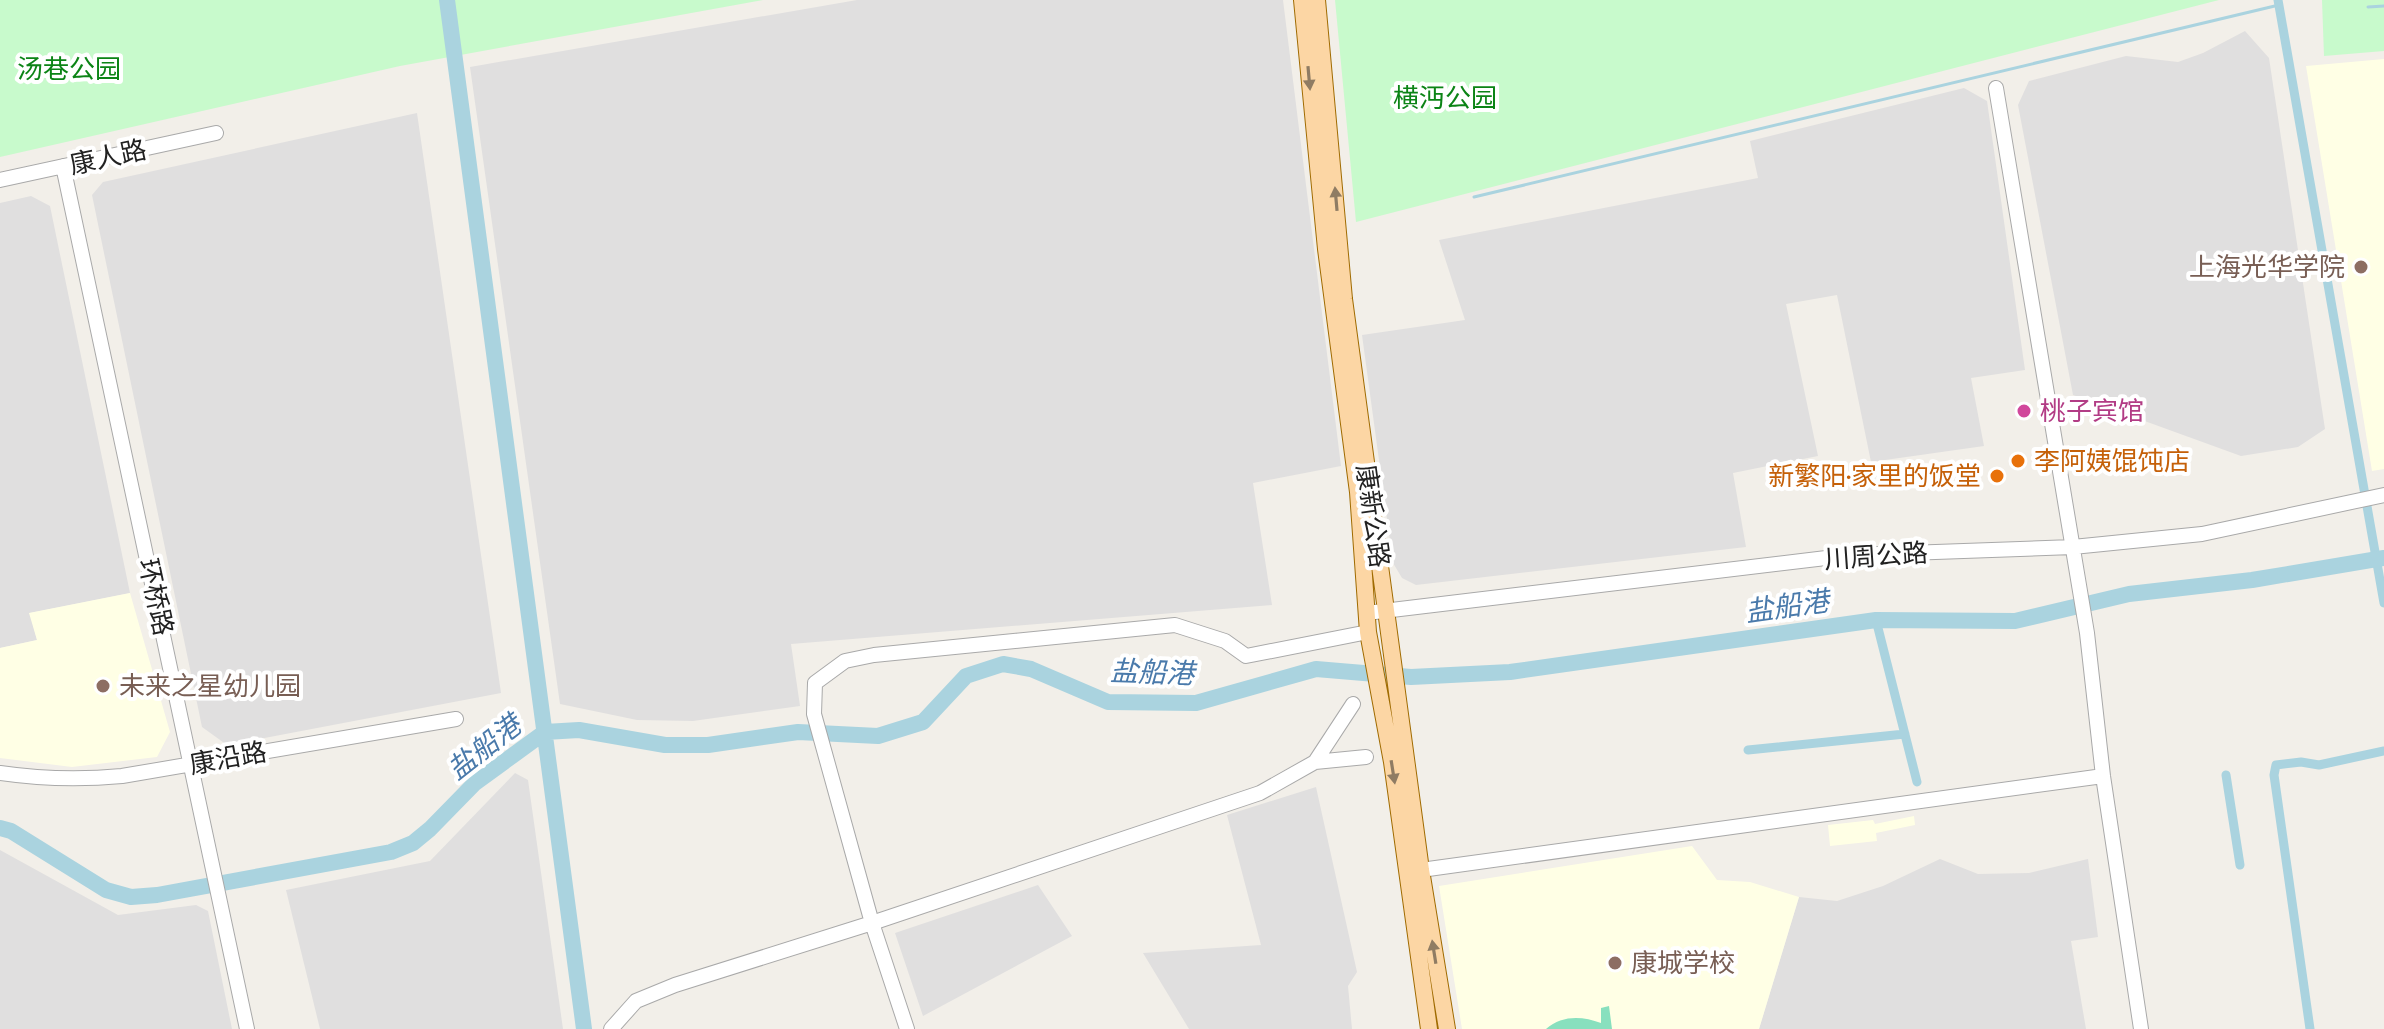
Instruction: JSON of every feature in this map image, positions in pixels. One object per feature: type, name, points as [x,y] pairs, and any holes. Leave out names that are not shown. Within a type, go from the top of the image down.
[{"type":"main road","name":"康新公路","points":[[1302,0],[1326,249],[1358,492],[1369,638],[1392,762],[1429,1029]]},
{"type":"main road","name":"康新公路","points":[[1317,0],[1344,299],[1421,870],[1447,1029]]},
{"type":"street","points":[[1996,88],[2087,633],[2103,776],[2141,1029]]},
{"type":"street","name":"康人路","points":[[0,180],[216,133]]},
{"type":"street","name":"环桥路","points":[[63,166],[247,1029]]},
{"type":"street","name":"川周公路","points":[[1366,613],[1851,555],[2073,547],[2202,534],[2382,496]]},
{"type":"street","points":[[907,1029],[872,923],[814,714],[815,683],[845,661],[926,648],[1175,625],[1225,641],[1246,656],[1369,638]]},
{"type":"street","points":[[1315,762],[1353,704]]},
{"type":"street","name":"康沿路","points":[[0,773],[49,779],[88,779],[456,719]]},
{"type":"street","points":[[611,1028],[636,1001],[675,985],[872,923],[1260,793],[1315,762],[1366,757]]},
{"type":"street","points":[[1421,870],[2103,776]]},
{"type":"shaded area","points":[[857,0],[1283,0],[1341,466],[1253,483],[1272,605],[791,644],[800,706],[693,721],[637,720],[560,704],[470,67]]},
{"type":"shaded area","points":[[2245,31],[2269,58],[2325,429],[2298,447],[2241,456],[2073,395],[2018,105],[2029,81],[2126,56],[2178,62]]},
{"type":"shaded area","name":"上海光华学院","points":[[2384,59],[2384,469],[2372,471],[2306,66]]},
{"type":"shaded area","points":[[1964,88],[1987,101],[2025,370],[1971,378],[1984,446],[1871,462],[1837,295],[1786,304],[1818,456],[1733,473],[1746,547],[1416,585],[1402,578],[1393,563],[1362,335],[1465,320],[1439,240],[1758,178],[1750,141]]},
{"type":"shaded area","points":[[417,113],[501,693],[227,745],[202,727],[92,195],[103,182]]},
{"type":"shaded area","points":[[31,196],[50,206],[130,593],[30,613],[37,640],[0,648],[0,203]]},
{"type":"shaded area","name":"未来之星幼儿园","points":[[130,593],[170,732],[157,757],[72,767],[0,758],[0,648],[37,640],[29,613]]},
{"type":"shaded area","points":[[515,773],[528,780],[563,1029],[320,1029],[286,890],[430,861]]},
{"type":"shaded area","points":[[1316,787],[1357,972],[1348,986],[1352,1029],[1189,1029],[1143,953],[1261,945],[1227,815]]},
{"type":"shaded area","points":[[1914,816],[1915,825],[1876,833],[1877,841],[1830,846],[1828,825],[1873,820],[1875,824]]},
{"type":"shaded area","name":"康城学校","points":[[1692,846],[1717,880],[1750,882],[1799,897],[1759,1029],[1462,1029],[1439,886]]},
{"type":"shaded area","points":[[0,850],[118,915],[196,905],[208,911],[232,1029],[0,1029]]},
{"type":"shaded area","points":[[1940,859],[1978,874],[2029,873],[2088,859],[2098,937],[2071,941],[2086,1029],[1759,1029],[1799,897],[1837,901],[1883,886]]},
{"type":"shaded area","points":[[1038,885],[1072,936],[923,1016],[895,933]]},
{"type":"green space","name":"汤巷公园","points":[[0,0],[763,0],[400,66],[0,157]]},
{"type":"green space","name":"横沔公园","points":[[1335,0],[2219,0],[1356,222]]},
{"type":"green space","points":[[2322,0],[2384,0],[2384,51],[2324,56]]},
{"type":"green space","points":[[1609,1006],[1612,1029],[1546,1029],[1572,1018],[1601,1023],[1601,1008]]},
{"type":"waterway","points":[[447,0],[584,1029]]},
{"type":"waterway","points":[[2278,0],[2384,603]]},
{"type":"waterway","points":[[1474,197],[2279,5]]},
{"type":"waterway","points":[[2368,7],[2384,6]]},
{"type":"waterway","name":"盐船港","points":[[0,828],[11,831],[106,890],[131,897],[157,895],[391,852],[413,843],[475,783],[545,732],[579,730],[665,745],[708,745],[798,732],[878,736],[923,722],[966,676],[1003,664],[1031,669],[1108,702],[1196,703],[1316,669],[1411,677],[1510,672],[1876,620],[2015,621],[2129,594],[2252,580],[2384,558]]},
{"type":"waterway","points":[[1876,620],[1917,782]]},
{"type":"waterway","points":[[1748,750],[1905,734]]},
{"type":"waterway","points":[[2310,1029],[2274,775],[2276,765],[2301,762],[2319,765],[2384,751]]},
{"type":"waterway","points":[[2226,775],[2240,865]]},
{"type":"place","name":"上海光华学院","points":[[2361,267]]},
{"type":"place","name":"桃子宾馆","points":[[2024,411]]},
{"type":"place","name":"李阿姨馄饨店","points":[[2018,461]]},
{"type":"place","name":"新繁阳·家里的饭堂","points":[[1997,476]]},
{"type":"place","name":"未来之星幼儿园","points":[[103,686]]},
{"type":"place","name":"康城学校","points":[[1615,963]]}]
